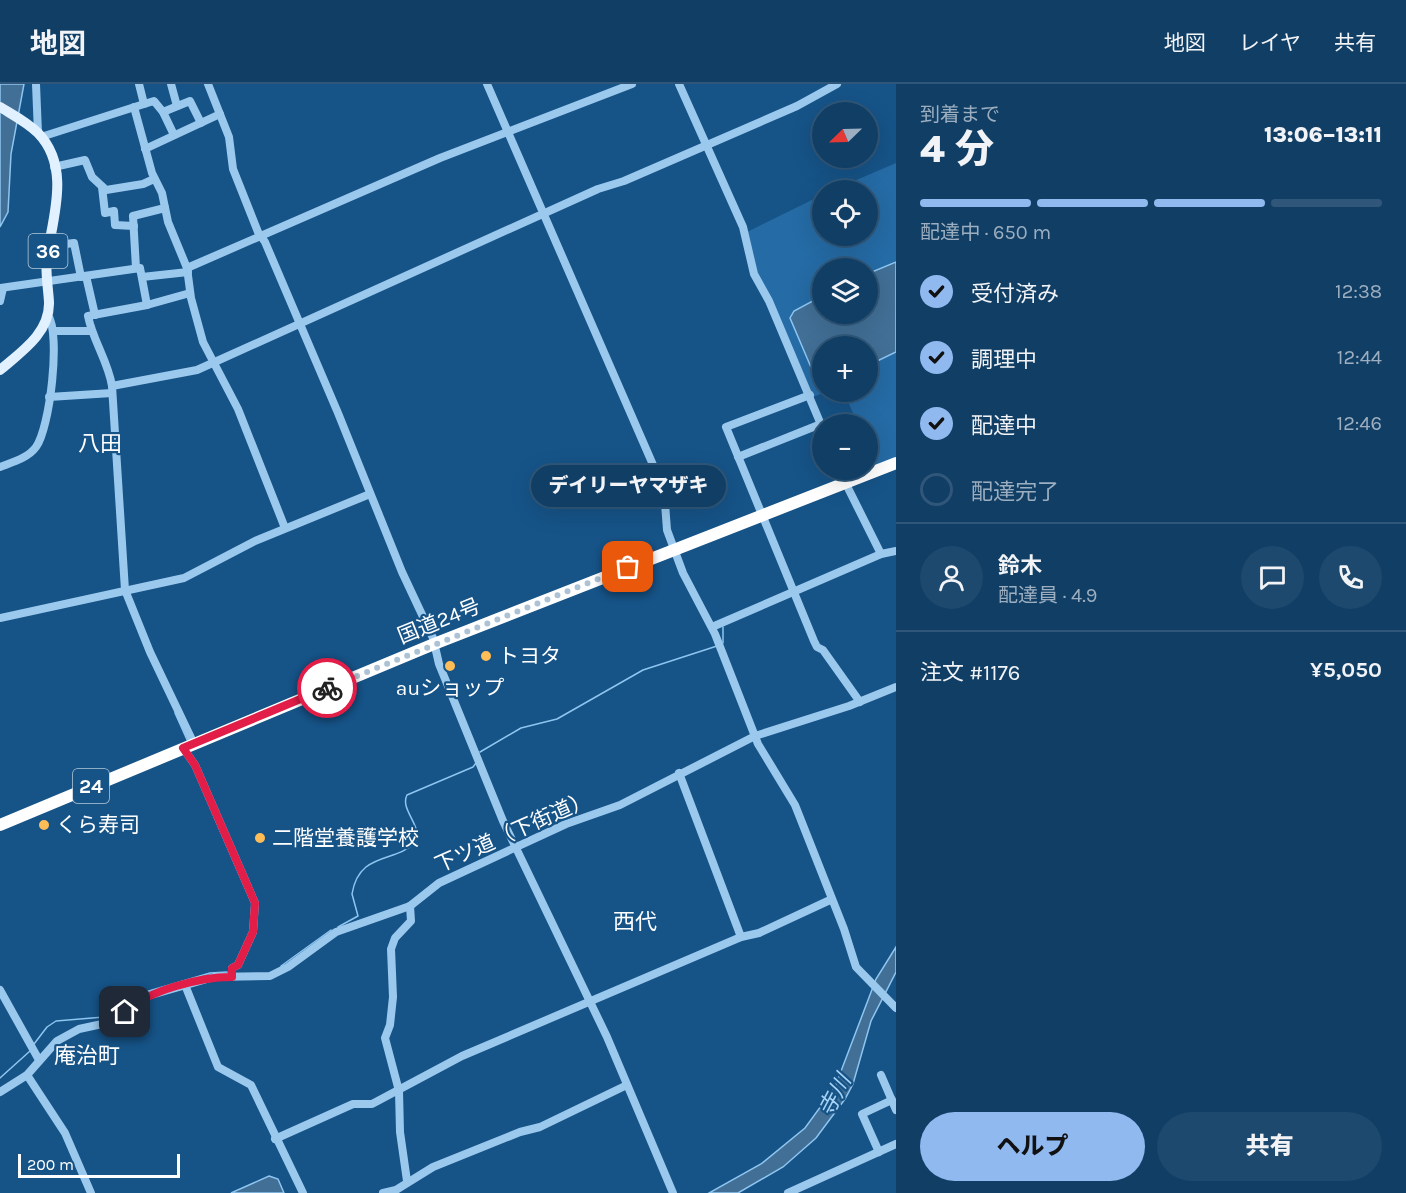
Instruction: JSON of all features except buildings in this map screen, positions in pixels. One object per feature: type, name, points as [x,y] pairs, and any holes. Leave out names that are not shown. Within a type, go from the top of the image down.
[{"type":"highway","name":"国道24号","points":[[0,825],[434,644],[896,463]]},
{"type":"main road","name":"36","points":[[0,107],[27,123],[39,135],[54,166],[58,195],[49,246],[48,315]]},
{"type":"main road","points":[[0,370],[39,333],[48,315]]},
{"type":"street","points":[[36,84],[39,135],[154,102],[164,112],[174,135]]},
{"type":"street","points":[[139,84],[144,104]]},
{"type":"street","points":[[171,84],[177,106]]},
{"type":"street","points":[[208,84],[229,137],[233,169],[434,644],[439,664],[515,848],[590,1000],[673,1193]]},
{"type":"street","points":[[487,84],[654,467],[663,490],[667,530],[674,550],[693,594],[712,627],[755,736],[795,805],[830,900],[844,929],[856,967],[894,1006]]},
{"type":"street","points":[[142,277],[188,270],[507,131],[632,84]]},
{"type":"street","points":[[680,84],[743,226],[754,274],[772,307],[818,414]]},
{"type":"street","points":[[49,397],[112,390],[182,375],[598,189],[796,106],[837,84]]},
{"type":"street","points":[[164,112],[190,101],[201,123]]},
{"type":"street","points":[[134,107],[154,179],[162,193],[165,208],[188,270],[190,293],[212,363],[238,409],[285,528]]},
{"type":"street","points":[[145,149],[220,114]]},
{"type":"street","points":[[54,166],[85,160],[92,177],[106,190],[135,186],[154,179]]},
{"type":"street","points":[[102,187],[105,213],[114,211],[116,225],[134,226]]},
{"type":"street","points":[[136,268],[133,216],[165,208]]},
{"type":"street","points":[[49,246],[74,243],[95,315]]},
{"type":"street","points":[[0,301],[2,288],[140,268],[147,305]]},
{"type":"street","points":[[190,293],[147,305],[88,316],[91,331],[108,365],[112,390],[124,590],[195,765],[254,898],[256,919],[253,932],[232,973]]},
{"type":"street","points":[[0,467],[29,454],[43,434],[55,345],[54,331],[48,315]]},
{"type":"street","points":[[54,331],[91,331]]},
{"type":"street","points":[[810,395],[726,428],[817,647],[823,650],[860,702]]},
{"type":"street","points":[[738,457],[812,429]]},
{"type":"street","points":[[843,480],[881,554]]},
{"type":"street","points":[[0,618],[184,578],[285,528],[370,494]]},
{"type":"street","points":[[712,627],[795,595],[881,554],[896,551]]},
{"type":"street","name":"下ツ道（下街道）","points":[[0,1092],[27,1075],[57,1041],[70,1033],[116,1021],[144,997],[232,973],[270,976],[288,967],[336,932],[410,906],[439,883],[566,824],[620,805],[755,736],[860,702],[896,687]]},
{"type":"street","points":[[679,773],[741,937]]},
{"type":"street","points":[[275,1139],[353,1104],[372,1104],[462,1056],[741,937],[759,933],[830,900]]},
{"type":"street","points":[[407,1181],[400,1131],[399,1091],[385,1038],[390,1025],[393,997],[391,949],[395,938],[411,921],[410,906]]},
{"type":"street","points":[[185,985],[218,1067],[251,1085],[275,1139],[303,1193]]},
{"type":"street","points":[[0,990],[39,1060]]},
{"type":"street","points":[[27,1075],[65,1134],[91,1193]]},
{"type":"street","points":[[881,1075],[896,1110]]},
{"type":"street","points":[[383,1193],[396,1190],[407,1181],[433,1167],[520,1132],[540,1127],[627,1085]]},
{"type":"street","points":[[879,1152],[862,1114],[892,1100]]},
{"type":"street","points":[[788,1193],[896,1144]]},
{"type":"shaded area","points":[[896,163],[896,458],[878,465],[878,414],[853,414],[848,402],[878,402],[878,336],[812,336],[812,395],[756,273],[747,232],[812,200],[812,246],[878,246],[878,180],[856,180]]},
{"type":"water","points":[[0,84],[24,84],[11,154],[8,212],[0,227]]},
{"type":"water","points":[[896,262],[896,352],[878,361],[878,336],[812,336],[812,370],[790,318],[794,311],[812,301],[812,324],[878,324],[878,269]]},
{"type":"water","name":"寺川","points":[[896,947],[896,972],[871,1021],[853,1084],[845,1099],[816,1138],[783,1167],[738,1193],[709,1193],[761,1164],[805,1128],[835,1087],[876,979]]},
{"type":"water","points":[[269,1176],[278,1179],[284,1193],[231,1193]]},
{"type":"waterway","points":[[723,627],[723,643]]},
{"type":"waterway","points":[[480,752],[521,728],[557,719],[643,670],[717,646]]},
{"type":"waterway","points":[[175,713],[188,742]]},
{"type":"waterway","points":[[338,927],[358,916],[352,894],[356,880],[362,871],[370,864],[406,849],[417,838],[415,826],[406,807],[407,795],[473,767],[476,763]]},
{"type":"waterway","points":[[281,966],[331,930]]},
{"type":"waterway","points":[[34,1044],[47,1027],[56,1021],[104,1017],[142,993],[210,973],[227,972]]},
{"type":"waterway","points":[[0,1078],[30,1051]]},
{"type":"way so far","points":[[327,688],[628,567]]},
{"type":"place","name":"デイリーヤマザキ","points":[[628,567]]},
{"type":"place","name":"トヨタ","points":[[486,656]]},
{"type":"place","name":"auショップ","points":[[450,666]]},
{"type":"place","name":"くら寿司","points":[[44,825]]},
{"type":"place","name":"二階堂養護学校","points":[[260,838]]},
{"type":"district","name":"八田","points":[[100,443]]},
{"type":"district","name":"西代","points":[[635,921]]},
{"type":"district","name":"庵治町","points":[[87,1055]]},
{"type":"route","points":[[125,1012],[144,997],[165,990],[214,977],[232,977],[232,968],[236,967],[239,962],[255,926],[254,898],[230,849],[195,765],[183,748],[327,688]]}]
